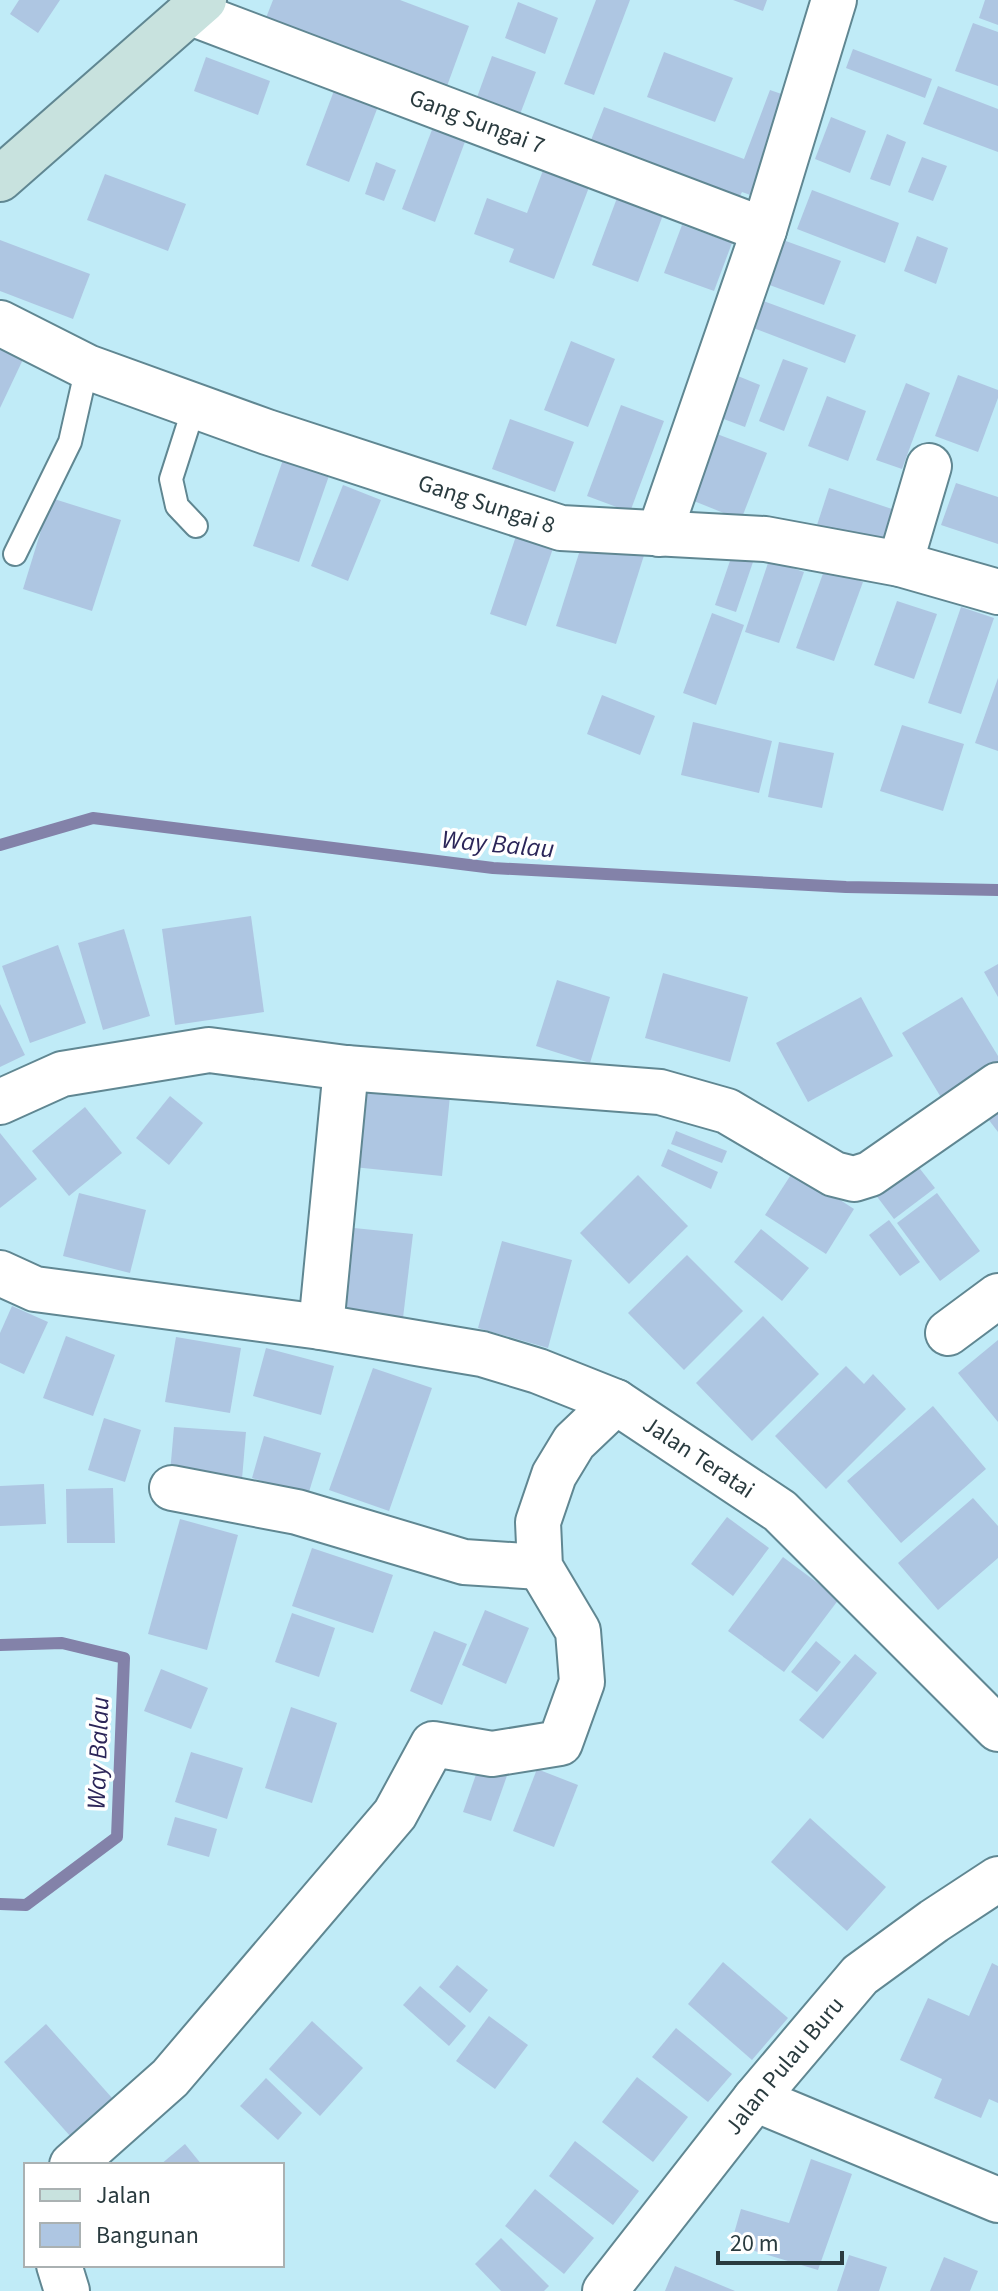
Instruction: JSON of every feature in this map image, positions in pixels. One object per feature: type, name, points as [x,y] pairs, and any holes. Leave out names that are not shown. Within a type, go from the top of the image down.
[{"type":"main road","points":[[0,179],[197,6]]},
{"type":"street","points":[[659,534],[764,230],[834,0]]},
{"type":"street","name":"Gang Sungai 7","points":[[197,6],[764,230]]},
{"type":"street","name":"Gang Sungai 8","points":[[0,323],[87,367],[267,432],[561,528],[765,539],[900,564],[998,592]]},
{"type":"street","points":[[900,564],[929,466]]},
{"type":"street","points":[[0,1102],[62,1074],[209,1050],[346,1068],[660,1092],[727,1111],[834,1174],[854,1179],[870,1174],[998,1085]]},
{"type":"street","points":[[321,1327],[346,1068]]},
{"type":"street","name":"Jalan Teratai","points":[[0,1273],[35,1289],[321,1327],[482,1354],[538,1371],[616,1402],[780,1511],[998,1729]]},
{"type":"street","points":[[948,1333],[998,1296]]},
{"type":"street","points":[[74,2163],[170,2078],[395,1814],[433,1744],[492,1754],[560,1743],[582,1682],[578,1631],[540,1567],[538,1522],[554,1475],[574,1442],[616,1402]]},
{"type":"street","points":[[172,1488],[297,1512],[464,1562],[540,1567]]},
{"type":"street","name":"Jalan Pulau Buru","points":[[605,2291],[755,2099],[860,1975],[998,1879]]},
{"type":"street","points":[[755,2099],[998,2200]]},
{"type":"street","points":[[60,2267],[67,2291]]},
{"type":"lane","points":[[15,554],[70,442],[87,367]]},
{"type":"lane","points":[[195,404],[171,479],[177,506],[196,526]]},
{"type":"building","points":[[19,0],[60,0],[38,33],[10,14]]},
{"type":"building","points":[[273,0],[400,0],[469,26],[443,97],[262,28]]},
{"type":"building","points":[[596,0],[630,0],[594,95],[564,84]]},
{"type":"building","points":[[733,0],[767,0],[763,11]]},
{"type":"building","points":[[985,0],[998,0],[998,25],[979,18]]},
{"type":"building","points":[[518,2],[558,18],[545,54],[505,38]]},
{"type":"building","points":[[973,23],[998,32],[998,86],[955,71]]},
{"type":"building","points":[[853,49],[932,79],[925,98],[846,68]]},
{"type":"building","points":[[664,52],[733,78],[715,122],[647,97]]},
{"type":"building","points":[[492,56],[536,72],[519,117],[476,100]]},
{"type":"building","points":[[206,57],[270,81],[258,115],[194,91]]},
{"type":"building","points":[[338,80],[382,96],[349,182],[306,165]]},
{"type":"building","points":[[938,86],[998,109],[998,152],[923,124]]},
{"type":"building","points":[[770,90],[793,98],[756,197],[742,192],[740,196],[591,140],[604,107],[744,159]]},
{"type":"building","points":[[831,117],[866,131],[850,173],[815,159]]},
{"type":"building","points":[[433,127],[466,139],[435,222],[402,209]]},
{"type":"building","points":[[887,134],[906,142],[890,186],[870,179]]},
{"type":"building","points":[[922,157],[947,166],[933,201],[908,192]]},
{"type":"building","points":[[376,162],[396,170],[384,201],[365,194]]},
{"type":"building","points":[[545,165],[591,182],[554,279],[509,262],[514,249],[474,234],[487,198],[527,213]]},
{"type":"building","points":[[105,174],[186,204],[168,251],[87,220]]},
{"type":"building","points":[[812,190],[899,223],[885,263],[797,229]]},
{"type":"building","points":[[617,198],[663,215],[638,282],[592,265]]},
{"type":"building","points":[[682,225],[732,243],[714,291],[664,273]]},
{"type":"building","points":[[772,236],[841,261],[824,305],[756,280]]},
{"type":"building","points":[[917,236],[948,248],[936,284],[904,271]]},
{"type":"building","points":[[0,240],[90,274],[73,319],[0,291]]},
{"type":"building","points":[[758,299],[856,335],[845,363],[748,326]]},
{"type":"building","points":[[0,338],[27,351],[0,408]]},
{"type":"building","points":[[571,341],[615,359],[588,427],[544,410]]},
{"type":"building","points":[[783,359],[808,368],[784,431],[759,421]]},
{"type":"building","points":[[728,372],[760,385],[745,427],[713,415]]},
{"type":"building","points":[[958,375],[998,390],[998,398],[978,452],[935,436]]},
{"type":"building","points":[[906,383],[930,393],[902,469],[876,460]]},
{"type":"building","points":[[827,396],[866,411],[848,461],[808,446]]},
{"type":"building","points":[[621,405],[664,421],[630,512],[587,496]]},
{"type":"building","points":[[510,419],[574,442],[555,492],[492,469]]},
{"type":"building","points":[[709,431],[767,453],[741,520],[684,497]]},
{"type":"building","points":[[285,454],[331,470],[299,562],[253,546]]},
{"type":"building","points":[[956,483],[998,497],[998,544],[941,525]]},
{"type":"building","points":[[343,485],[381,500],[348,581],[311,566]]},
{"type":"building","points":[[829,488],[898,511],[886,548],[817,525]]},
{"type":"building","points":[[51,498],[121,520],[92,611],[23,589]]},
{"type":"building","points":[[521,521],[558,534],[526,626],[490,614]]},
{"type":"building","points":[[586,531],[646,549],[616,644],[556,626]]},
{"type":"building","points":[[733,552],[754,559],[736,612],[715,605]]},
{"type":"building","points":[[769,560],[804,572],[779,643],[745,632]]},
{"type":"building","points":[[825,568],[863,582],[834,661],[796,648]]},
{"type":"building","points":[[897,601],[937,614],[914,679],[874,665]]},
{"type":"building","points":[[961,607],[994,618],[961,714],[928,703]]},
{"type":"building","points":[[712,613],[744,625],[716,705],[683,693]]},
{"type":"building","points":[[998,678],[998,751],[975,743]]},
{"type":"building","points":[[602,695],[655,716],[640,755],[587,734]]},
{"type":"building","points":[[693,722],[772,741],[759,793],[681,775]]},
{"type":"building","points":[[902,725],[964,744],[943,811],[880,791]]},
{"type":"building","points":[[779,742],[834,753],[822,808],[768,797]]},
{"type":"building","points":[[251,916],[264,1012],[175,1025],[162,929]]},
{"type":"building","points":[[124,929],[150,1016],[103,1030],[78,943]]},
{"type":"building","points":[[58,945],[86,1023],[30,1043],[2,966]]},
{"type":"building","points":[[998,964],[998,997],[984,972]]},
{"type":"building","points":[[663,973],[748,997],[730,1062],[645,1038]]},
{"type":"building","points":[[557,980],[610,997],[590,1063],[536,1046]]},
{"type":"building","points":[[861,997],[893,1056],[808,1102],[776,1043]]},
{"type":"building","points":[[962,997],[998,1056],[998,1072],[945,1104],[902,1033]]},
{"type":"building","points":[[0,1004],[25,1055],[0,1067]]},
{"type":"building","points":[[362,1086],[450,1096],[442,1176],[353,1167]]},
{"type":"building","points":[[170,1096],[203,1123],[169,1165],[136,1138]]},
{"type":"building","points":[[998,1098],[998,1132],[982,1111]]},
{"type":"building","points":[[85,1107],[122,1153],[69,1196],[32,1151]]},
{"type":"building","points":[[676,1131],[727,1151],[722,1163],[671,1144]]},
{"type":"building","points":[[0,1133],[37,1179],[0,1208]]},
{"type":"building","points":[[668,1149],[718,1172],[711,1189],[661,1166]]},
{"type":"building","points":[[913,1160],[935,1188],[894,1219],[872,1190]]},
{"type":"building","points":[[794,1170],[854,1209],[826,1254],[765,1215]]},
{"type":"building","points":[[638,1175],[688,1226],[629,1284],[580,1233]]},
{"type":"building","points":[[79,1193],[146,1210],[130,1273],[63,1256]]},
{"type":"building","points":[[937,1193],[980,1251],[940,1281],[897,1223]]},
{"type":"building","points":[[889,1220],[920,1262],[900,1276],[869,1235]]},
{"type":"building","points":[[354,1228],[413,1234],[403,1318],[344,1311]]},
{"type":"building","points":[[761,1229],[809,1268],[782,1301],[734,1262]]},
{"type":"building","points":[[502,1241],[572,1260],[548,1348],[478,1328]]},
{"type":"building","points":[[687,1255],[743,1311],[684,1370],[628,1313]]},
{"type":"building","points":[[12,1306],[48,1322],[24,1374],[0,1363],[0,1333]]},
{"type":"building","points":[[763,1316],[819,1374],[752,1441],[696,1383]]},
{"type":"building","points":[[66,1336],[115,1355],[93,1416],[43,1398]]},
{"type":"building","points":[[176,1337],[241,1348],[230,1413],[165,1402]]},
{"type":"building","points":[[998,1340],[998,1422],[958,1373]]},
{"type":"building","points":[[266,1348],[334,1366],[321,1415],[253,1396]]},
{"type":"building","points":[[846,1366],[864,1384],[873,1374],[906,1409],[826,1489],[775,1436]]},
{"type":"building","points":[[373,1368],[432,1388],[389,1511],[329,1490]]},
{"type":"building","points":[[933,1406],[986,1469],[901,1543],[847,1481]]},
{"type":"building","points":[[104,1418],[141,1430],[125,1482],[88,1470]]},
{"type":"building","points":[[174,1427],[246,1432],[242,1479],[170,1473]]},
{"type":"building","points":[[264,1436],[321,1453],[308,1495],[252,1478]]},
{"type":"building","points":[[44,1484],[46,1524],[0,1526],[0,1486]]},
{"type":"building","points":[[113,1488],[115,1543],[67,1543],[66,1489]]},
{"type":"building","points":[[973,1498],[998,1526],[998,1558],[938,1610],[898,1563]]},
{"type":"building","points":[[727,1517],[769,1548],[733,1596],[691,1564]]},
{"type":"building","points":[[180,1519],[238,1535],[207,1650],[148,1634]]},
{"type":"building","points":[[312,1548],[393,1575],[373,1633],[292,1606]]},
{"type":"building","points":[[783,1557],[839,1599],[784,1672],[728,1631]]},
{"type":"building","points":[[485,1610],[529,1628],[506,1684],[462,1665]]},
{"type":"building","points":[[292,1613],[335,1628],[319,1677],[275,1662]]},
{"type":"building","points":[[434,1631],[467,1644],[442,1705],[410,1691]]},
{"type":"building","points":[[816,1641],[841,1662],[817,1692],[791,1672]]},
{"type":"building","points":[[855,1654],[877,1673],[823,1739],[799,1720]]},
{"type":"building","points":[[161,1669],[208,1688],[191,1729],[144,1711]]},
{"type":"building","points":[[291,1707],[337,1723],[312,1803],[265,1788]]},
{"type":"building","points":[[191,1752],[243,1768],[227,1819],[175,1802]]},
{"type":"building","points":[[481,1760],[509,1770],[491,1821],[463,1812]]},
{"type":"building","points":[[537,1769],[578,1785],[554,1847],[513,1831]]},
{"type":"building","points":[[175,1817],[217,1829],[209,1857],[167,1845]]},
{"type":"building","points":[[810,1818],[886,1887],[847,1931],[771,1862]]},
{"type":"building","points":[[723,1962],[788,2018],[752,2060],[688,2004]]},
{"type":"building","points":[[992,1963],[998,1966],[998,2103],[989,2099],[981,2118],[934,2098],[942,2079],[900,2060],[928,1998],[969,2016]]},
{"type":"building","points":[[457,1965],[488,1990],[470,2013],[439,1987]]},
{"type":"building","points":[[420,1986],[466,2026],[449,2046],[403,2005]]},
{"type":"building","points":[[489,2016],[528,2045],[495,2089],[456,2061]]},
{"type":"building","points":[[312,2021],[363,2068],[320,2116],[269,2069]]},
{"type":"building","points":[[46,2024],[113,2099],[71,2137],[4,2062]]},
{"type":"building","points":[[676,2028],[732,2074],[708,2102],[652,2057]]},
{"type":"building","points":[[637,2077],[688,2117],[653,2162],[602,2122]]},
{"type":"building","points":[[266,2078],[302,2113],[278,2140],[240,2106]]},
{"type":"building","points":[[575,2141],[639,2191],[613,2225],[549,2176]]},
{"type":"building","points":[[185,2144],[200,2163],[162,2163]]},
{"type":"building","points":[[811,2159],[852,2174],[818,2270],[731,2244],[741,2209],[789,2223]]},
{"type":"building","points":[[535,2189],[594,2238],[564,2274],[505,2226]]},
{"type":"building","points":[[501,2238],[549,2286],[544,2291],[501,2291],[475,2264]]},
{"type":"building","points":[[849,2255],[887,2267],[879,2291],[837,2291]]},
{"type":"building","points":[[944,2257],[978,2271],[970,2291],[930,2291]]},
{"type":"building","points":[[675,2266],[735,2291],[665,2291]]},
{"type":"waterway","name":"Way Balau","points":[[0,845],[93,818],[493,868],[846,887],[998,890]]},
{"type":"waterway","name":"Way Balau","points":[[0,1645],[62,1643],[124,1658],[117,1837],[26,1905],[0,1904]]}]
